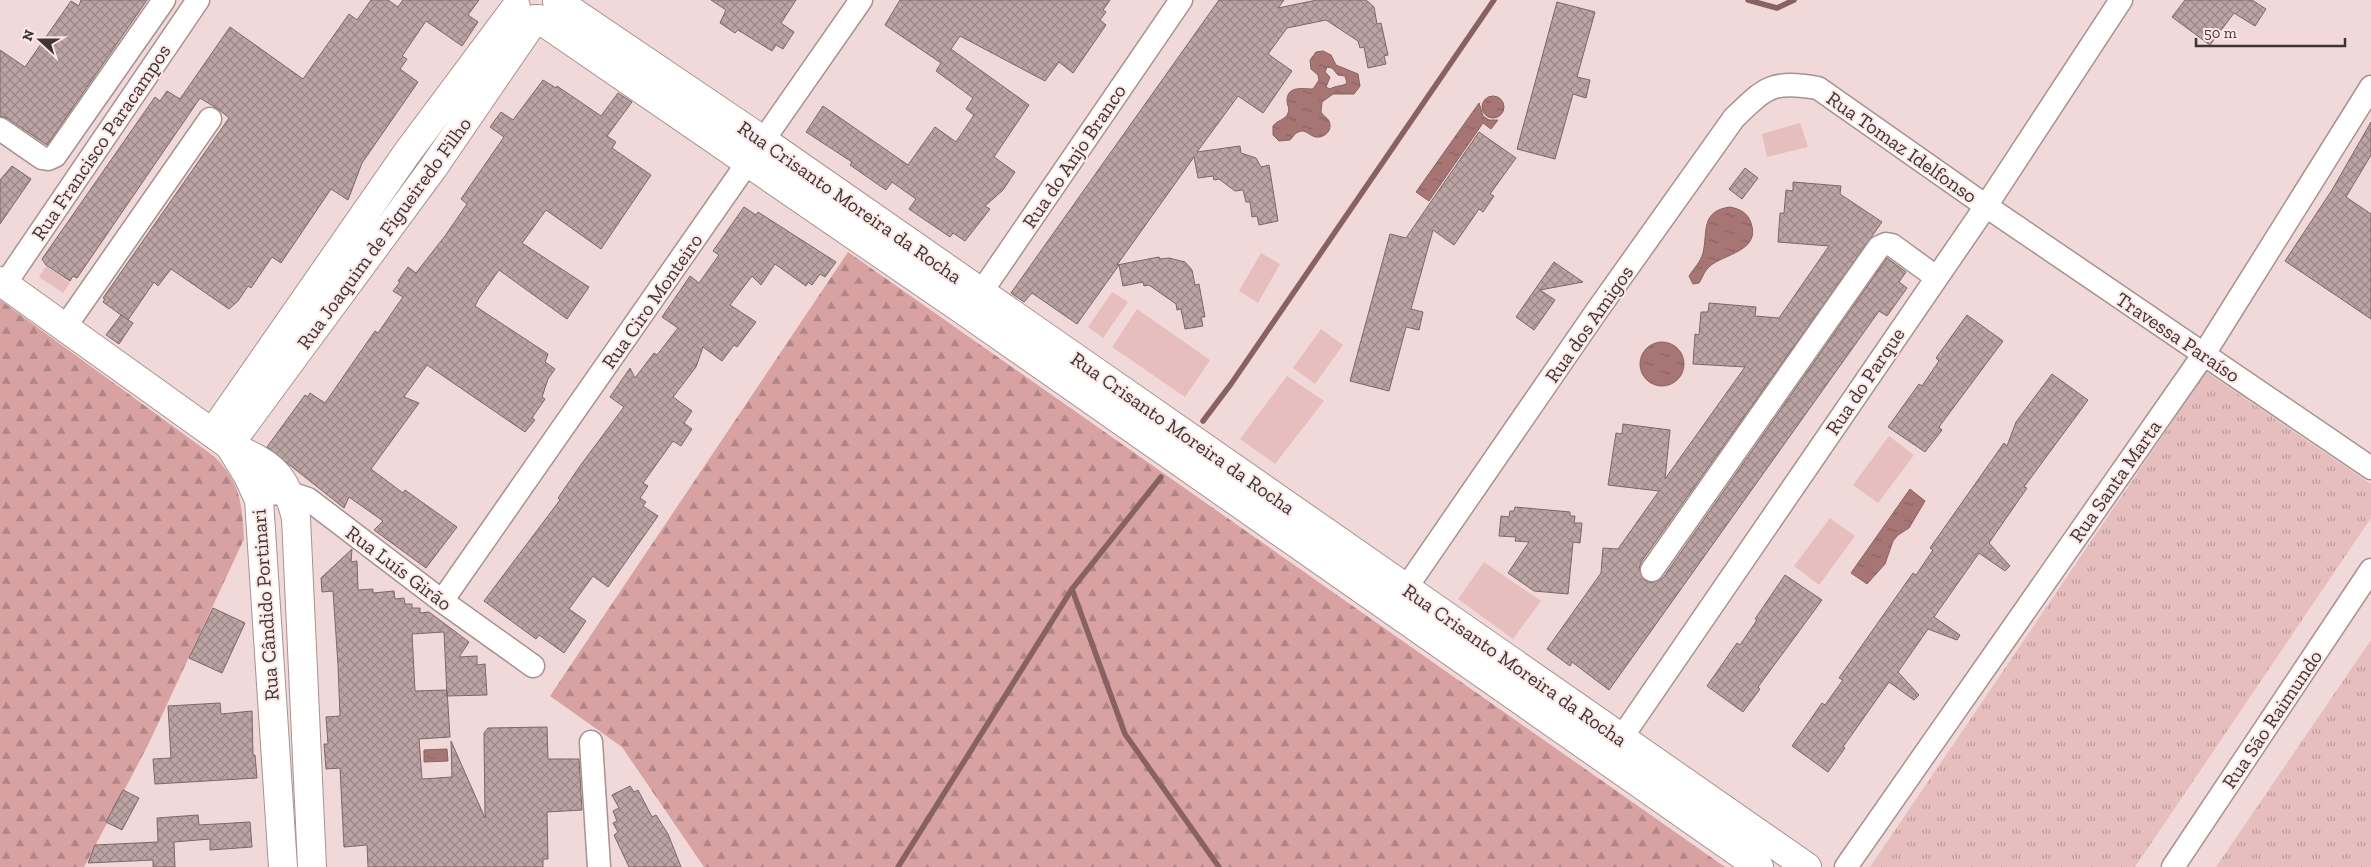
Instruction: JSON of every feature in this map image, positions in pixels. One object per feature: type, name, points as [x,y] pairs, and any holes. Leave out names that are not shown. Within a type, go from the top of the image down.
[{"type":"main road","name":"Rua Crisanto Moreira da Rocha","points":[[530,6],[764,141],[974,303],[1398,600],[1614,749],[1807,867]]},
{"type":"main road","name":"Rua Crisanto Moreira da Rocha","points":[[530,6],[747,164],[974,303]]},
{"type":"main road","name":"Rua Joaquim de Figueiredo Filho","points":[[221,438],[433,168],[530,6]]},
{"type":"main road","points":[[2,283],[221,438]]},
{"type":"main road","name":"Rua Cândido Portinari","points":[[221,438],[270,466],[282,478],[290,493],[296,518],[312,867]]},
{"type":"main road","name":"Rua Cândido Portinari","points":[[221,438],[248,476],[257,494],[260,510],[283,867]]},
{"type":"main road","name":"Rua Crisanto Moreira da Rocha","points":[[1614,749],[1759,867]]},
{"type":"street","points":[[0,129],[42,158],[48,159],[55,156],[164,0]]},
{"type":"street","name":"Rua Francisco Paracampos","points":[[2,283],[198,0]]},
{"type":"street","name":"Rua Ciro Monteiro","points":[[442,601],[861,0]]},
{"type":"street","name":"Rua do Anjo Branco","points":[[974,303],[1181,0]]},
{"type":"street","name":"Rua do Parque","points":[[1614,749],[1986,206],[2121,0]]},
{"type":"street","name":"Rua dos Amigos","points":[[1398,600],[1596,312],[1734,118],[1757,95],[1769,87],[1792,84],[1818,88]]},
{"type":"street","name":"Rua Santa Marta","points":[[1846,867],[2204,354],[2371,86]]},
{"type":"street","name":"Rua Tomaz Idelfonso","points":[[1818,88],[1986,206]]},
{"type":"street","points":[[65,327],[210,119]]},
{"type":"street","name":"Travessa Paraíso","points":[[1986,206],[2371,468]]},
{"type":"street","points":[[1652,570],[1879,247],[1886,244],[1892,245],[1936,277]]},
{"type":"street","name":"Rua Luís Girão","points":[[257,494],[290,493],[308,499],[442,601],[534,666]]},
{"type":"street","name":"Rua São Raimundo","points":[[2173,867],[2371,570]]},
{"type":"street","points":[[591,742],[599,867]]},
{"type":"green space","points":[[1800,123],[1808,147],[1767,157],[1762,134]]},
{"type":"green space","points":[[848,252],[1725,867],[704,867],[622,747],[550,696]]},
{"type":"green space","points":[[1261,253],[1280,264],[1258,303],[1239,291]]},
{"type":"green space","points":[[46,266],[70,283],[63,293],[39,277]]},
{"type":"green space","points":[[1112,292],[1128,302],[1103,338],[1088,327]]},
{"type":"green space","points":[[0,300],[215,457],[224,467],[235,485],[241,504],[244,539],[149,743],[84,867],[0,867]]},
{"type":"green space","points":[[1137,309],[1210,360],[1185,397],[1112,347]]},
{"type":"green space","points":[[1321,329],[1343,345],[1315,384],[1293,368]]},
{"type":"green space","points":[[2206,372],[2371,484],[2371,518],[2135,867],[1870,867]]},
{"type":"green space","points":[[1287,376],[1324,401],[1275,464],[1240,439]]},
{"type":"green space","points":[[1889,436],[1914,455],[1878,503],[1853,485]]},
{"type":"green space","points":[[1830,518],[1855,536],[1819,585],[1794,566]]},
{"type":"green space","points":[[1484,562],[1541,601],[1513,639],[1458,599]]},
{"type":"green space","points":[[2371,640],[2371,867],[2216,867]]},
{"type":"water","points":[[1323,51],[1331,55],[1336,65],[1358,74],[1360,86],[1354,94],[1333,94],[1322,102],[1321,112],[1330,124],[1329,130],[1325,135],[1316,137],[1301,131],[1296,133],[1290,140],[1279,141],[1273,135],[1273,126],[1287,115],[1289,110],[1287,101],[1290,92],[1296,89],[1313,89],[1319,80],[1318,75],[1311,69],[1310,60],[1316,52]],"holes":[[[1327,67],[1332,68],[1338,75],[1345,76],[1347,83],[1330,89],[1326,87],[1330,77],[1325,72]]]},
{"type":"water","points":[[1493,96],[1501,99],[1504,107],[1501,115],[1493,118],[1485,115],[1482,107],[1485,99]]},
{"type":"water","points":[[1479,103],[1483,116],[1489,120],[1498,120],[1491,129],[1483,123],[1429,201],[1416,192]]},
{"type":"water","points":[[1730,207],[1740,210],[1748,217],[1753,232],[1751,240],[1740,250],[1710,266],[1699,283],[1693,284],[1689,276],[1699,263],[1703,253],[1707,224],[1714,213],[1720,209]]},
{"type":"water","points":[[1662,342],[1674,346],[1680,352],[1684,364],[1680,376],[1674,382],[1662,386],[1650,382],[1644,376],[1640,364],[1644,352],[1650,346]]},
{"type":"water","points":[[1910,489],[1925,501],[1909,528],[1898,535],[1893,541],[1885,564],[1867,584],[1851,573]]},
{"type":"water","points":[[447,749],[448,761],[424,762],[424,750]]},
{"type":"building","points":[[81,0],[147,0],[47,145],[7,118],[0,116],[0,50],[25,67],[71,1],[79,6]]},
{"type":"building","points":[[371,0],[388,0],[398,7],[403,0],[479,0],[468,15],[478,22],[462,46],[426,21],[402,56],[407,59],[400,69],[418,82],[362,163],[348,200],[331,189],[281,263],[272,257],[251,288],[248,286],[238,301],[229,309],[171,269],[158,286],[154,282],[128,320],[103,302],[105,299],[103,298],[229,118],[200,98],[77,278],[73,276],[70,281],[46,265],[42,259],[155,97],[160,101],[167,91],[180,99],[230,27],[303,79],[349,14],[357,20]]},
{"type":"building","points":[[711,0],[796,0],[781,23],[794,32],[783,49],[776,45],[772,51],[738,30],[735,33],[720,23],[726,10]]},
{"type":"building","points":[[900,0],[1110,0],[1103,10],[1106,12],[1100,20],[1106,25],[1073,73],[1059,62],[1045,81],[960,36],[951,49],[1029,105],[994,157],[1015,172],[1003,190],[985,206],[990,209],[965,241],[953,233],[950,237],[909,209],[916,199],[892,182],[886,190],[850,165],[852,162],[806,132],[823,106],[908,165],[935,127],[956,142],[974,115],[966,109],[973,98],[936,71],[941,63],[885,25]]},
{"type":"building","points":[[1219,0],[1284,0],[1278,8],[1317,0],[1366,0],[1374,7],[1377,24],[1381,23],[1388,55],[1384,56],[1386,64],[1368,68],[1364,47],[1360,48],[1358,41],[1326,20],[1287,28],[1268,54],[1292,71],[1263,113],[1238,96],[1197,152],[1240,146],[1241,153],[1256,158],[1261,167],[1269,165],[1278,221],[1259,225],[1257,216],[1252,217],[1250,202],[1246,202],[1243,190],[1235,191],[1219,179],[1214,180],[1213,176],[1198,178],[1194,157],[1117,265],[1159,257],[1160,259],[1169,258],[1185,262],[1192,270],[1195,285],[1199,284],[1205,317],[1201,317],[1203,326],[1185,329],[1181,309],[1177,310],[1176,304],[1149,285],[1144,286],[1143,282],[1123,286],[1119,265],[1077,324],[1032,293],[1024,302],[1011,293]]},
{"type":"building","points":[[2185,0],[2252,0],[2266,9],[2255,26],[2234,13],[2210,45],[2172,17]]},
{"type":"building","points":[[1557,2],[1595,12],[1577,77],[1590,80],[1586,98],[1573,94],[1555,159],[1517,149]]},
{"type":"building","points":[[543,80],[556,88],[557,86],[601,116],[618,93],[632,102],[607,136],[616,142],[612,148],[651,175],[601,249],[546,210],[522,243],[589,287],[567,319],[499,270],[475,306],[548,354],[545,362],[555,369],[548,379],[542,397],[545,399],[532,418],[535,420],[525,432],[427,365],[404,397],[419,403],[371,469],[403,493],[405,490],[457,527],[426,568],[374,530],[383,521],[349,497],[344,508],[267,447],[305,395],[308,397],[310,393],[325,403],[375,331],[378,333],[403,297],[393,291],[400,282],[398,281],[408,267],[416,273],[445,236],[467,204],[461,199],[504,137],[490,127],[501,112],[513,120]]},
{"type":"building","points":[[2371,122],[2371,155],[2346,197],[2371,214],[2371,319],[2285,261],[2332,190]]},
{"type":"building","points":[[1479,132],[1516,158],[1490,194],[1494,196],[1483,212],[1479,209],[1454,245],[1433,230],[1411,309],[1423,312],[1419,330],[1406,327],[1389,391],[1350,381],[1390,234],[1406,238]]},
{"type":"building","points":[[12,166],[31,179],[0,224],[0,180]]},
{"type":"building","points":[[1745,168],[1758,178],[1742,199],[1729,189]]},
{"type":"building","points":[[1793,182],[1841,186],[1840,194],[1882,222],[1641,562],[1639,569],[1644,580],[1651,583],[1663,578],[1887,258],[1906,272],[1899,282],[1907,288],[1887,316],[1879,311],[1609,690],[1572,662],[1570,666],[1547,649],[1601,573],[1603,548],[1618,549],[1659,491],[1608,485],[1616,433],[1622,434],[1623,424],[1670,430],[1665,479],[1745,367],[1693,364],[1695,334],[1699,335],[1701,312],[1708,312],[1709,303],[1756,307],[1755,316],[1779,318],[1829,246],[1778,242],[1780,213],[1784,213],[1786,190],[1793,191]]},
{"type":"building","points":[[744,207],[756,215],[758,212],[836,262],[825,277],[820,274],[812,285],[808,282],[806,286],[775,264],[761,285],[752,276],[730,305],[756,322],[737,347],[734,345],[722,361],[703,347],[696,367],[673,397],[692,411],[684,423],[692,429],[681,446],[673,441],[643,483],[648,486],[640,498],[646,502],[643,506],[658,516],[608,587],[593,576],[569,609],[586,621],[564,653],[539,635],[536,639],[484,601],[560,500],[558,498],[580,466],[624,407],[610,397],[630,368],[635,378],[654,353],[657,355],[678,328],[662,317],[690,276],[699,283],[719,255],[713,251]]},
{"type":"building","points":[[1554,262],[1583,282],[1540,290],[1555,300],[1534,330],[1516,317]]},
{"type":"building","points":[[121,315],[133,323],[119,344],[106,335]]},
{"type":"building","points":[[1967,315],[2003,341],[1939,427],[1942,430],[1925,452],[1888,427],[1919,384],[1922,386],[1939,361],[1936,358]]},
{"type":"building","points":[[2052,374],[2088,400],[2024,487],[2027,488],[1989,543],[2010,566],[2005,571],[1979,553],[1934,617],[1960,635],[1957,640],[1928,629],[1898,672],[1919,695],[1914,700],[1889,682],[1843,747],[1845,748],[1828,772],[1792,746],[1822,703],[1825,705],[1843,680],[1839,678],[1913,573],[1916,575],[1933,550],[1930,548],[2004,443],[2007,446],[2016,422]]},
{"type":"building","points":[[1515,507],[1570,512],[1570,516],[1575,516],[1574,523],[1582,523],[1580,543],[1573,542],[1568,594],[1534,591],[1508,573],[1529,542],[1515,541],[1516,537],[1499,536],[1501,516],[1509,517],[1510,511],[1514,511]]},
{"type":"building","points":[[352,549],[351,562],[357,561],[358,590],[373,589],[373,593],[394,591],[395,599],[404,598],[405,604],[412,604],[412,608],[420,608],[420,613],[429,612],[469,642],[459,657],[477,656],[477,665],[485,664],[487,695],[447,696],[450,737],[419,739],[422,779],[452,777],[451,741],[485,818],[484,733],[488,728],[547,727],[548,759],[579,759],[582,810],[547,812],[548,859],[543,859],[543,867],[368,867],[367,845],[344,847],[340,768],[326,769],[324,744],[328,744],[326,717],[340,716],[333,591],[322,592],[321,578]],"holes":[[[444,632],[447,690],[415,691],[412,634]]]},
{"type":"building","points":[[1785,575],[1822,600],[1758,687],[1760,689],[1743,712],[1707,686],[1737,643],[1740,645]]},
{"type":"building","points":[[213,608],[245,623],[222,673],[189,658]]},
{"type":"building","points":[[220,703],[221,714],[252,711],[253,755],[255,755],[257,778],[155,784],[153,759],[171,758],[168,706]]},
{"type":"building","points":[[630,786],[634,792],[638,790],[652,817],[656,815],[668,834],[681,867],[629,867],[614,835],[618,832],[613,823],[617,821],[613,811],[619,808],[612,795]]},
{"type":"building","points":[[123,790],[139,798],[122,830],[106,822]]},
{"type":"building","points":[[198,815],[199,825],[250,822],[252,847],[210,850],[210,839],[174,842],[175,867],[153,867],[153,860],[88,863],[95,845],[158,842],[157,818]]},
{"type":"waterway","points":[[1203,421],[1231,384],[1494,0]]},
{"type":"waterway","points":[[1748,0],[1777,8],[1794,0]]},
{"type":"waterway","points":[[1161,477],[1072,589],[1125,734],[1219,867]]},
{"type":"waterway","points":[[898,867],[1072,589]]}]
